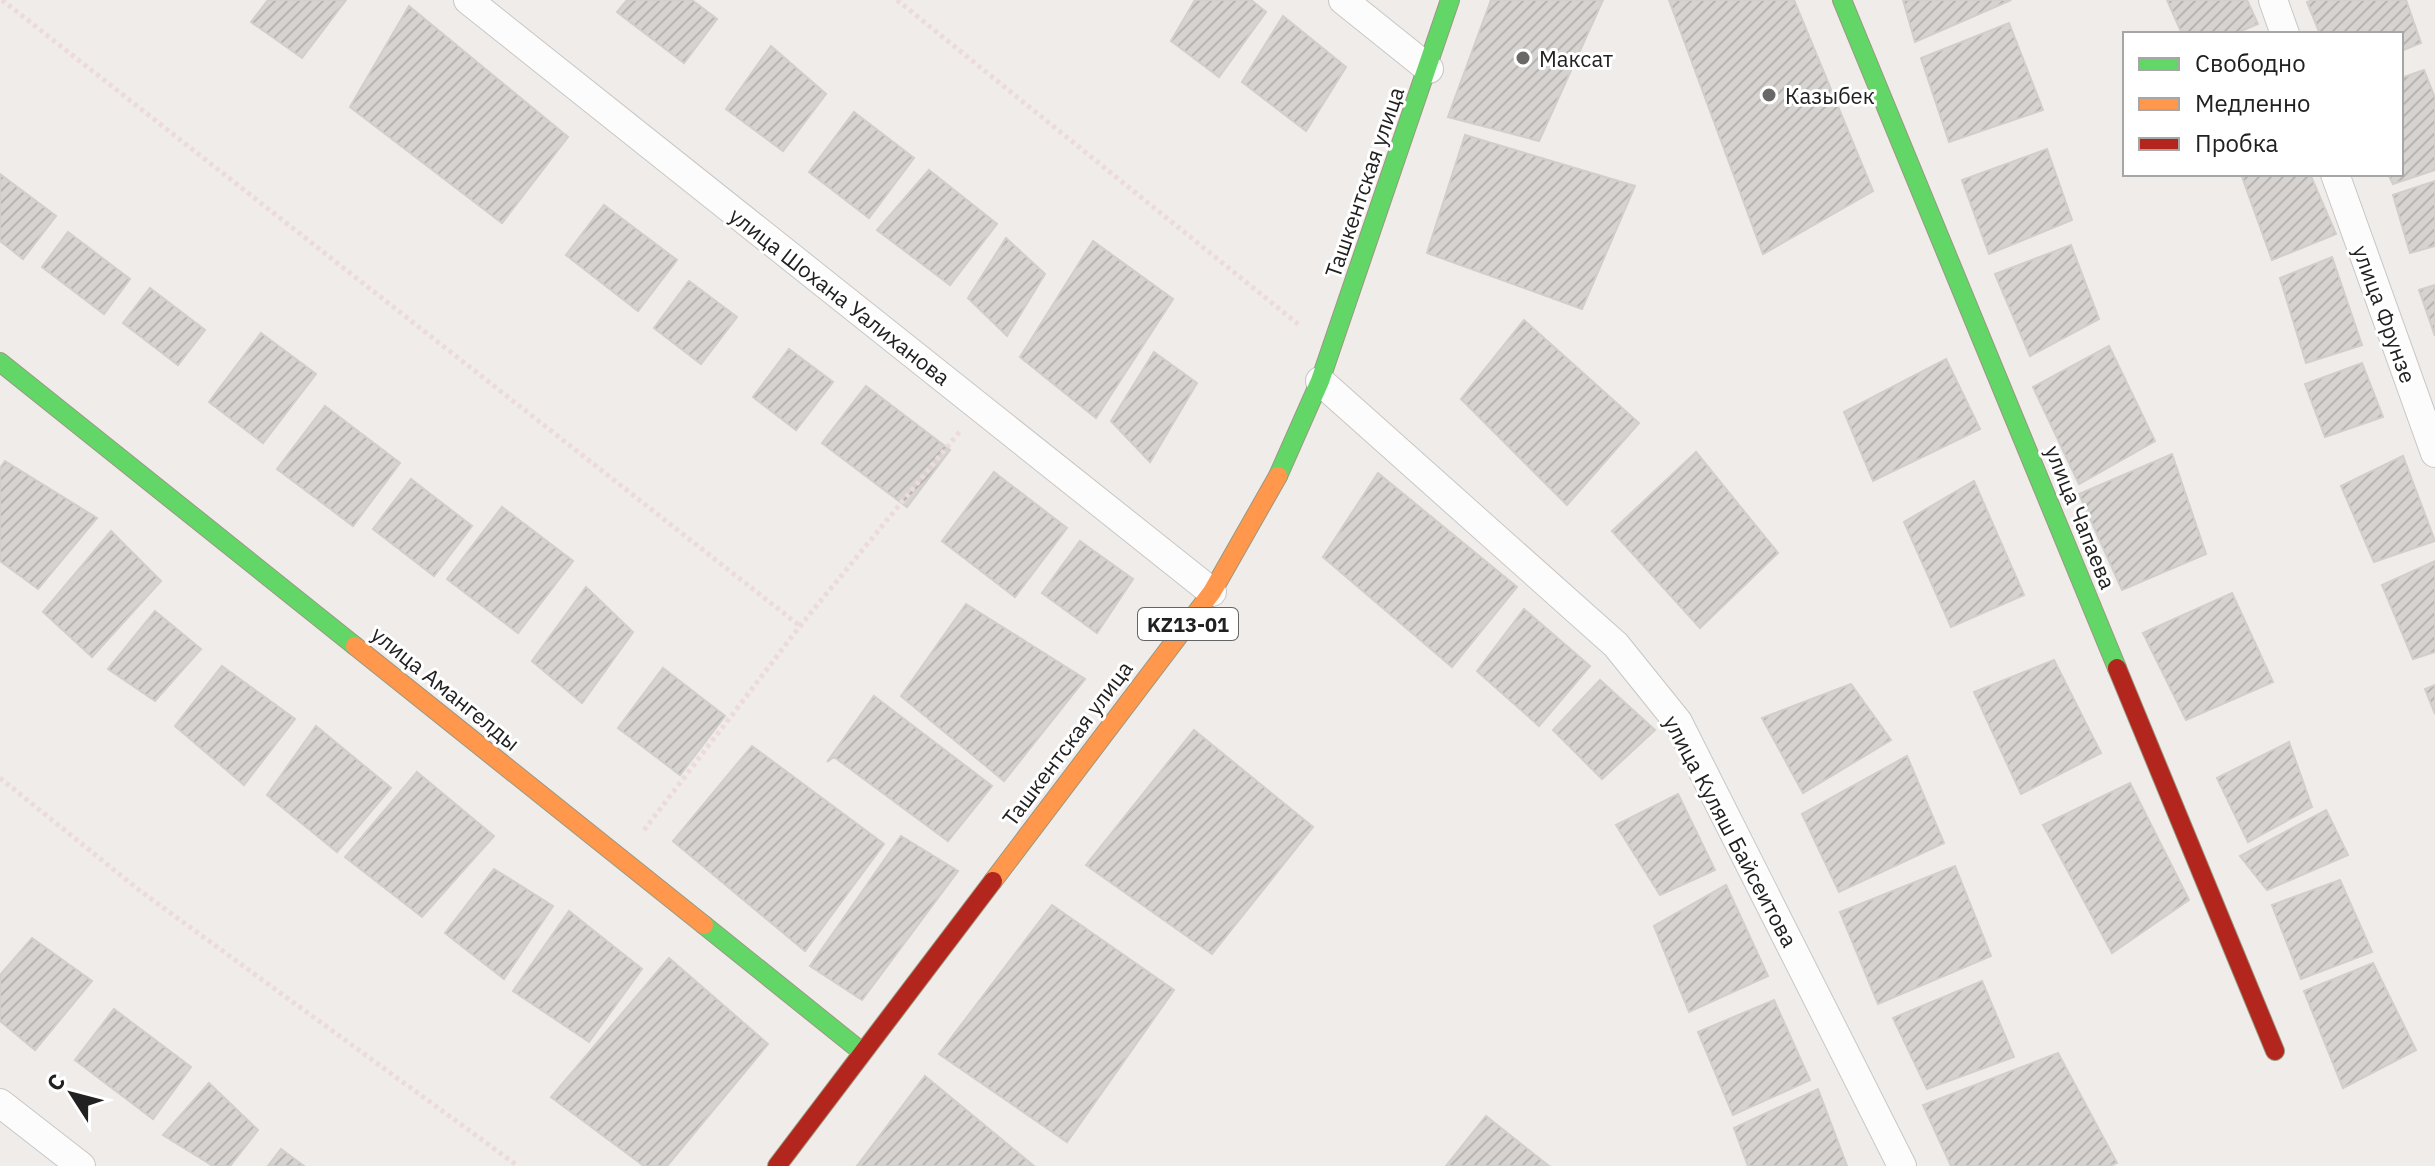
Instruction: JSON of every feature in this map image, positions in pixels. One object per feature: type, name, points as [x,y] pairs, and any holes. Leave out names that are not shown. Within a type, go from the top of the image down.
[{"type":"street","name":"улица Шохана Уалиханова","points":[[468,0],[1212,592]]},
{"type":"street","points":[[1343,0],[1429,69]]},
{"type":"street","name":"Ташкентская улица","points":[[777,1166],[1212,592],[1270,494],[1320,381],[1429,69],[1450,0]]},
{"type":"street","name":"улица Чапаева","points":[[1842,0],[2275,1051]]},
{"type":"street","points":[[2273,0],[2284,32]]},
{"type":"street","name":"улица Фрунзе","points":[[2336,176],[2435,453]]},
{"type":"street","name":"улица Амангелды","points":[[0,362],[862,1052]]},
{"type":"street","name":"улица Куляш Байсеитова","points":[[1320,381],[1616,645],[1678,722],[1902,1166]]},
{"type":"street","points":[[0,1103],[81,1166]]},
{"type":"path","points":[[2,0],[800,626]]},
{"type":"path","points":[[897,0],[1330,350]]},
{"type":"path","points":[[621,859],[800,626],[980,407]]},
{"type":"path","points":[[0,778],[139,890],[518,1166]]},
{"type":"building","points":[[268,0],[346,0],[302,58],[251,22]]},
{"type":"building","points":[[627,0],[692,0],[717,19],[684,63],[617,12]]},
{"type":"building","points":[[1195,0],[1251,0],[1266,12],[1219,77],[1171,41]]},
{"type":"building","name":"Максат","points":[[1491,0],[1603,0],[1539,141],[1448,117]]},
{"type":"building","name":"Казыбек","points":[[1669,0],[1794,0],[1873,191],[1763,254]]},
{"type":"building","points":[[1903,0],[2011,0],[1915,42]]},
{"type":"building","points":[[2167,0],[2247,0],[2258,24],[2239,32],[2181,32]]},
{"type":"building","points":[[2406,0],[2421,43],[2403,50],[2403,32],[2319,32],[2307,2]]},
{"type":"building","points":[[409,6],[568,137],[502,223],[350,107]]},
{"type":"building","points":[[1283,16],[1346,67],[1306,131],[1242,82]]},
{"type":"building","points":[[2009,23],[2043,110],[1949,142],[1921,58]]},
{"type":"building","points":[[771,46],[826,94],[783,151],[726,109]]},
{"type":"building","points":[[2424,70],[2435,98],[2435,170],[2393,184],[2389,176],[2403,176],[2403,77]]},
{"type":"building","points":[[854,112],[914,158],[869,218],[809,172]]},
{"type":"building","points":[[1465,135],[1635,186],[1582,309],[1427,253]]},
{"type":"building","points":[[2047,149],[2072,220],[1989,254],[1962,180]]},
{"type":"building","points":[[929,170],[997,224],[950,285],[877,230]]},
{"type":"building","points":[[0,174],[56,216],[23,259],[0,241]]},
{"type":"building","points":[[2242,176],[2311,176],[2336,234],[2272,260]]},
{"type":"building","points":[[2435,181],[2435,246],[2410,253],[2393,195]]},
{"type":"building","points":[[604,205],[677,260],[638,311],[566,255]]},
{"type":"building","points":[[68,232],[130,279],[104,314],[42,267]]},
{"type":"building","points":[[1006,238],[1045,274],[1007,336],[968,298]]},
{"type":"building","points":[[1093,241],[1173,299],[1096,418],[1020,357]]},
{"type":"building","points":[[2071,245],[2099,319],[2030,356],[1995,274]]},
{"type":"building","points":[[2332,257],[2362,345],[2306,363],[2280,278]]},
{"type":"building","points":[[689,281],[737,317],[701,364],[654,328]]},
{"type":"building","points":[[2435,285],[2435,336],[2419,290]]},
{"type":"building","points":[[150,288],[205,330],[178,365],[123,323]]},
{"type":"building","points":[[1524,320],[1639,423],[1567,505],[1461,399]]},
{"type":"building","points":[[261,333],[316,374],[263,443],[209,402]]},
{"type":"building","points":[[2109,346],[2155,441],[2079,484],[2033,387]]},
{"type":"building","points":[[789,349],[833,382],[796,430],[753,397]]},
{"type":"building","points":[[1154,352],[1197,383],[1150,462],[1111,421]]},
{"type":"building","points":[[1946,359],[1980,429],[1873,481],[1844,412]]},
{"type":"building","points":[[2362,363],[2383,417],[2325,437],[2305,384]]},
{"type":"building","points":[[866,386],[950,450],[907,507],[822,443]]},
{"type":"building","points":[[325,406],[400,463],[353,526],[277,469]]},
{"type":"building","points":[[1696,452],[1778,553],[1700,628],[1612,531]]},
{"type":"building","points":[[2172,454],[2206,554],[2122,590],[2079,494]]},
{"type":"building","points":[[2403,456],[2435,541],[2374,562],[2341,486]]},
{"type":"building","points":[[5,461],[97,518],[38,589],[0,561],[0,468]]},
{"type":"building","points":[[994,472],[1067,528],[1015,597],[942,541]]},
{"type":"building","points":[[1378,473],[1517,587],[1452,667],[1323,557]]},
{"type":"building","points":[[411,479],[472,526],[434,576],[373,529]]},
{"type":"building","points":[[1974,481],[2024,595],[1951,627],[1904,522]]},
{"type":"building","points":[[502,507],[573,561],[518,633],[447,579]]},
{"type":"building","points":[[111,531],[161,581],[92,657],[43,612]]},
{"type":"building","points":[[1080,541],[1133,579],[1097,633],[1042,593]]},
{"type":"building","points":[[2435,561],[2435,652],[2413,659],[2382,585]]},
{"type":"building","points":[[586,587],[633,632],[582,703],[532,661]]},
{"type":"building","points":[[2232,593],[2273,682],[2186,720],[2143,633]]},
{"type":"building","points":[[966,604],[1085,679],[1004,781],[901,696]]},
{"type":"building","points":[[1524,609],[1590,666],[1539,726],[1477,671]]},
{"type":"building","points":[[155,611],[201,649],[155,701],[108,669]]},
{"type":"building","points":[[2054,660],[2101,753],[2021,794],[1974,692]]},
{"type":"building","points":[[222,666],[295,719],[244,785],[175,726]]},
{"type":"building","points":[[663,668],[725,716],[680,775],[618,728]]},
{"type":"building","points":[[1600,680],[1655,730],[1602,779],[1553,730]]},
{"type":"building","points":[[1851,684],[1891,740],[1803,793],[1762,718]]},
{"type":"building","points":[[2435,685],[2435,714],[2425,689]]},
{"type":"building","points":[[874,696],[992,786],[948,841],[834,757],[827,762]]},
{"type":"building","points":[[316,726],[391,788],[337,852],[267,795]]},
{"type":"building","points":[[1194,730],[1313,827],[1212,954],[1086,865]]},
{"type":"building","points":[[2289,742],[2312,807],[2248,842],[2217,778]]},
{"type":"building","points":[[752,746],[884,844],[805,951],[673,841]]},
{"type":"building","points":[[1907,756],[1944,843],[1839,892],[1802,814]]},
{"type":"building","points":[[417,772],[494,836],[422,917],[345,857]]},
{"type":"building","points":[[2130,783],[2189,900],[2112,953],[2043,825]]},
{"type":"building","points":[[1678,794],[1715,870],[1660,895],[1616,825]]},
{"type":"building","points":[[2326,810],[2348,855],[2267,890],[2240,856]]},
{"type":"building","points":[[901,836],[958,871],[862,1000],[810,966]]},
{"type":"building","points":[[1955,866],[1991,956],[1878,1004],[1840,912]]},
{"type":"building","points":[[494,869],[553,906],[504,979],[445,933]]},
{"type":"building","points":[[2340,880],[2372,952],[2301,979],[2272,905]]},
{"type":"building","points":[[1726,885],[1768,976],[1689,1012],[1654,926]]},
{"type":"building","points":[[1052,905],[1174,990],[1067,1142],[939,1054]]},
{"type":"building","points":[[569,911],[642,969],[589,1042],[513,991]]},
{"type":"building","points":[[32,938],[92,981],[35,1050],[0,1021],[0,975]]},
{"type":"building","points":[[669,958],[768,1044],[667,1166],[644,1166],[551,1097]]},
{"type":"building","points":[[2373,963],[2416,1050],[2343,1088],[2304,991]]},
{"type":"building","points":[[1982,981],[2014,1057],[1927,1089],[1893,1018]]},
{"type":"building","points":[[1774,1000],[1810,1080],[1733,1115],[1698,1032]]},
{"type":"building","points":[[114,1009],[191,1067],[153,1119],[75,1060]]},
{"type":"building","points":[[2058,1053],[2117,1163],[2110,1166],[1951,1166],[1923,1105]]},
{"type":"building","points":[[925,1076],[1034,1166],[857,1166]]},
{"type":"building","points":[[209,1083],[258,1130],[230,1166],[213,1166],[163,1135]]},
{"type":"building","points":[[1818,1089],[1847,1166],[1748,1166],[1734,1128]]},
{"type":"building","points":[[1486,1116],[1549,1166],[1446,1166]]},
{"type":"building","points":[[281,1149],[304,1166],[268,1166]]},
{"type":"traffic: fast","points":[[1278,476],[1320,381],[1450,0]]},
{"type":"traffic: fast","points":[[1842,0],[2117,668]]},
{"type":"traffic: fast","points":[[0,362],[355,646]]},
{"type":"traffic: fast","points":[[704,925],[862,1052]]},
{"type":"traffic: slow","points":[[993,881],[1212,592],[1278,476]]},
{"type":"traffic: slow","points":[[355,646],[704,925]]},
{"type":"traffic: jam","points":[[2117,668],[2275,1051]]},
{"type":"traffic: jam","points":[[777,1166],[993,881]]},
{"type":"place","name":"Максат","points":[[1523,58]]},
{"type":"place","name":"Казыбек","points":[[1769,95]]}]
